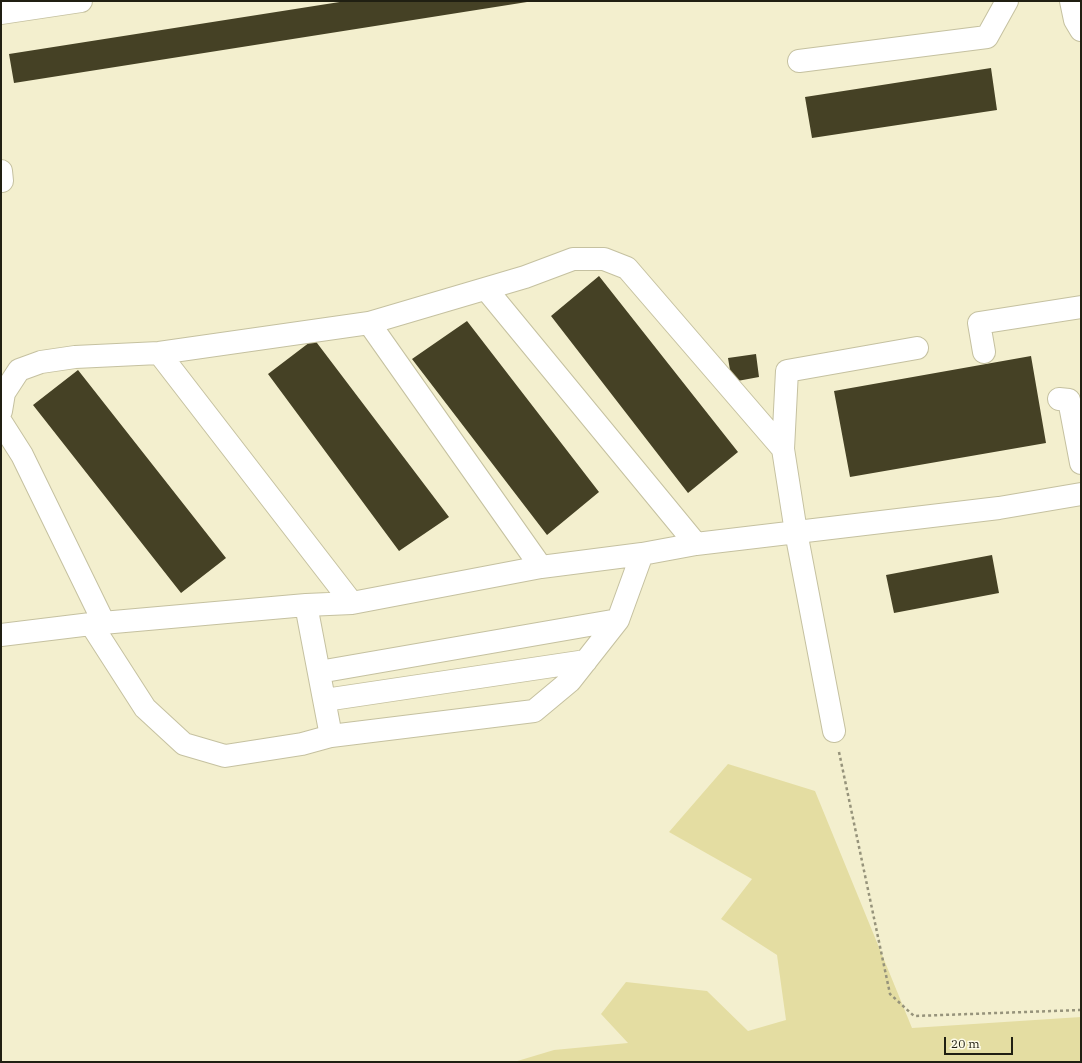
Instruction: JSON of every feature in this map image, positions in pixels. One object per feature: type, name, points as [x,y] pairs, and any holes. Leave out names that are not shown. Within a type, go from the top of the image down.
[{"type":"lane","points":[[1,13],[81,1]]},
{"type":"lane","points":[[799,62],[987,37],[1007,1]]},
{"type":"lane","points":[[1072,1],[1075,20],[1081,30]]},
{"type":"lane","points":[[1,411],[4,393],[19,370],[41,362],[75,357],[159,353],[369,323],[525,277],[573,259],[604,259],[627,268],[782,449]]},
{"type":"lane","points":[[486,289],[696,544]]},
{"type":"lane","points":[[984,352],[979,323],[1081,307]]},
{"type":"lane","points":[[369,323],[541,567]]},
{"type":"lane","points":[[834,731],[796,532],[782,449],[787,371],[917,348]]},
{"type":"lane","points":[[159,353],[352,603]]},
{"type":"lane","points":[[1060,399],[1069,400],[1081,464]]},
{"type":"lane","points":[[1,422],[22,455],[97,624],[145,708],[184,744],[225,756],[302,744],[331,736],[534,711],[570,681],[618,620],[642,554]]},
{"type":"lane","points":[[1,634],[306,604],[352,603],[541,567],[642,554],[696,544],[999,508],[1081,494]]},
{"type":"lane","points":[[306,604],[331,736]]},
{"type":"lane","points":[[319,672],[618,620]]},
{"type":"lane","points":[[325,700],[586,661]]},
{"type":"path","points":[[834,731],[890,994],[914,1016],[1081,1010]]},
{"type":"shaded area","points":[[728,764],[815,791],[912,1028],[1081,1017],[1081,1062],[514,1062],[554,1050],[628,1043],[601,1014],[626,982],[707,991],[748,1031],[786,1020],[777,955],[721,919],[752,879],[669,832]]},
{"type":"building","points":[[346,1],[527,2],[14,83],[9,54]]},
{"type":"building","points":[[991,68],[997,110],[812,138],[805,97]]},
{"type":"building","points":[[599,276],[738,452],[688,493],[551,316]]},
{"type":"building","points":[[467,321],[599,492],[547,535],[412,359]]},
{"type":"building","points":[[314,339],[449,517],[399,551],[268,374]]},
{"type":"building","points":[[756,354],[759,377],[732,382],[728,358]]},
{"type":"building","points":[[1031,356],[1046,443],[850,477],[834,391]]},
{"type":"building","points":[[78,370],[226,558],[181,593],[33,405]]},
{"type":"building","points":[[992,555],[999,593],[894,613],[886,575]]}]
